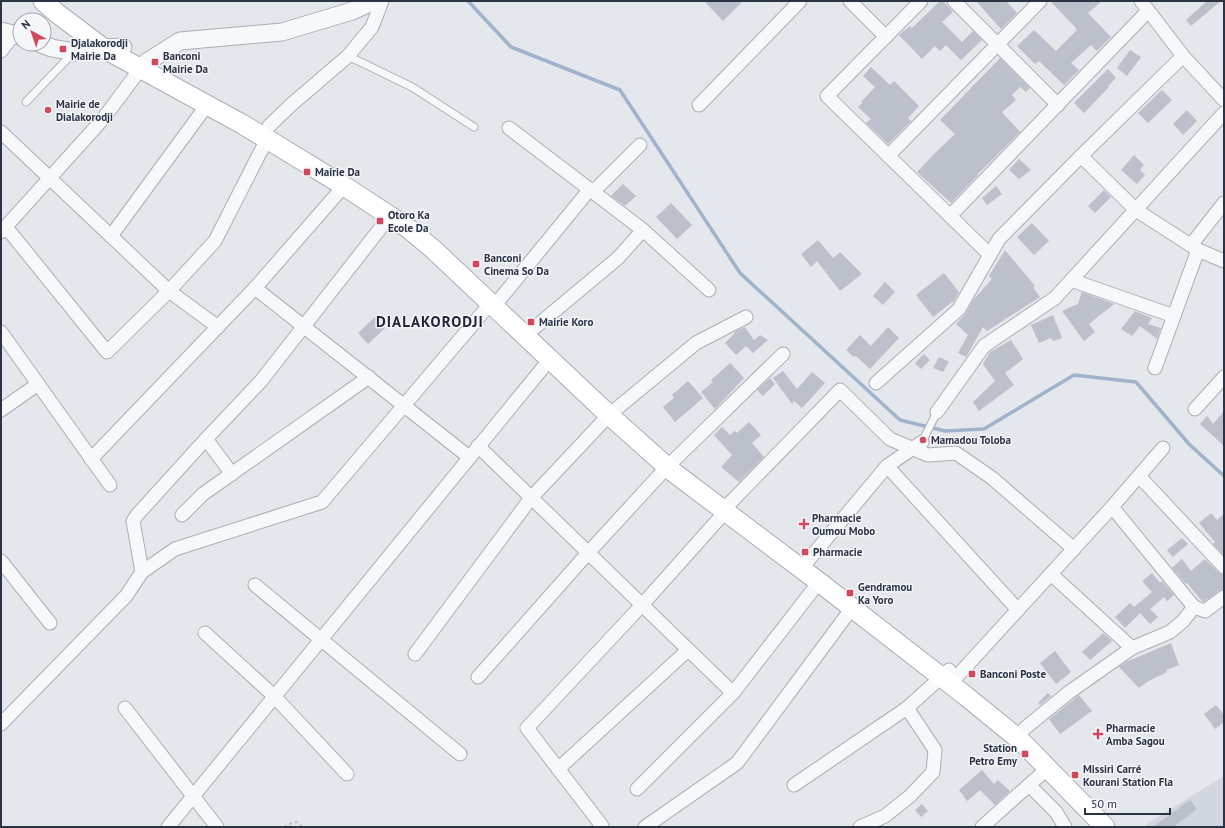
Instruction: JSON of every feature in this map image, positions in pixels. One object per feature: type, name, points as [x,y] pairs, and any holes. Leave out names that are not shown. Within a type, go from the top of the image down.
[{"type":"main road","points":[[43,1],[103,48],[144,65],[345,174],[415,221],[440,242],[550,359],[613,412],[671,464],[949,677],[1021,740],[1105,827]]},
{"type":"main road","points":[[57,1],[92,29],[123,47],[144,65],[207,105],[242,124],[268,133],[409,229],[495,301],[533,329],[613,412]]},
{"type":"main road","points":[[804,565],[819,582],[852,608],[1024,729],[1118,827]]},
{"type":"street","points":[[374,1],[352,11],[282,32],[180,41],[144,65],[103,119],[4,229],[108,352],[215,242],[268,133],[292,104],[348,56],[372,27],[382,1]]},
{"type":"street","points":[[699,105],[800,1]]},
{"type":"street","points":[[850,1],[886,37]]},
{"type":"street","points":[[921,1],[827,96],[990,255]]},
{"type":"street","points":[[954,1],[1058,105]]},
{"type":"street","points":[[888,156],[1040,1]]},
{"type":"street","points":[[950,216],[1058,105],[1145,6],[1183,56],[1224,100]]},
{"type":"street","points":[[1,51],[12,34]]},
{"type":"street","points":[[52,48],[74,52],[123,47]]},
{"type":"street","points":[[876,383],[959,309],[998,239],[1183,56]]},
{"type":"street","points":[[111,236],[207,105]]},
{"type":"street","points":[[937,412],[984,346],[1055,298],[1224,113]]},
{"type":"street","points":[[509,128],[643,230],[709,290]]},
{"type":"street","points":[[1,132],[169,291],[218,327]]},
{"type":"street","points":[[1,724],[126,596],[142,572],[175,548],[322,502],[404,405],[592,191],[640,145]]},
{"type":"street","points":[[1081,156],[1136,210],[1194,247],[1224,261]]},
{"type":"street","points":[[92,459],[255,288],[344,186]]},
{"type":"street","points":[[1155,368],[1174,316],[1194,247],[1224,203]]},
{"type":"street","points":[[142,572],[134,521],[137,515],[261,381],[390,216]]},
{"type":"street","points":[[533,329],[618,258],[643,230]]},
{"type":"street","points":[[1071,280],[1174,316]]},
{"type":"street","points":[[255,288],[469,457]]},
{"type":"street","points":[[415,654],[532,498],[613,412],[696,343],[746,317]]},
{"type":"street","points":[[1,332],[110,485]]},
{"type":"street","points":[[478,677],[588,553],[671,464],[783,354]]},
{"type":"street","points":[[168,827],[550,359]]},
{"type":"street","points":[[182,515],[203,494],[369,377]]},
{"type":"street","points":[[1195,410],[1224,377]]},
{"type":"street","points":[[1,410],[38,384]]},
{"type":"street","points":[[602,826],[527,728],[642,605],[727,508],[840,390],[890,439],[917,445],[928,455],[956,453],[992,478],[1074,549]]},
{"type":"street","points":[[206,439],[232,474]]},
{"type":"street","points":[[804,565],[888,466],[917,445]]},
{"type":"street","points":[[478,446],[733,693]]},
{"type":"street","points":[[794,785],[907,708],[949,677],[1018,610],[1164,448]]},
{"type":"street","points":[[888,466],[1018,610]]},
{"type":"street","points":[[1139,476],[1224,567]]},
{"type":"street","points":[[1112,507],[1194,607],[1205,611],[1224,597]]},
{"type":"street","points":[[1,561],[50,623]]},
{"type":"street","points":[[1051,574],[1132,648]]},
{"type":"street","points":[[637,789],[733,693],[819,582]]},
{"type":"street","points":[[255,585],[460,754]]},
{"type":"street","points":[[1024,729],[1068,693],[1132,648],[1170,632],[1183,621],[1194,607]]},
{"type":"street","points":[[645,827],[737,763],[852,608]]},
{"type":"street","points":[[205,633],[274,696],[347,774]]},
{"type":"street","points":[[558,769],[688,650]]},
{"type":"street","points":[[125,708],[217,827]]},
{"type":"street","points":[[860,827],[885,816],[910,796],[933,772],[935,750],[907,708]]},
{"type":"street","points":[[982,827],[1048,768]]},
{"type":"street","points":[[1029,785],[1056,812],[1065,827]]},
{"type":"lane","points":[[26,102],[74,52]]},
{"type":"lane","points":[[348,56],[412,87],[474,127]]},
{"type":"lane","points":[[917,445],[937,412]]},
{"type":"path","points":[[284,827],[298,822],[302,827]]},
{"type":"shaded area","points":[[1224,776],[1224,827],[1147,827],[1145,825]]},
{"type":"building","points":[[704,1],[743,1],[723,21]]},
{"type":"building","points":[[940,1],[943,1],[953,12],[942,22],[962,42],[973,31],[982,40],[961,60],[946,45],[940,51],[935,46],[922,59],[899,35],[910,26],[912,28]]},
{"type":"building","points":[[976,1],[1006,1],[1017,13],[1001,29]]},
{"type":"building","points":[[1050,1],[1102,1],[1088,13],[1111,37],[1097,51],[1091,45],[1071,63],[1079,70],[1064,85],[1039,61],[1035,64],[1017,46],[1034,30],[1056,51],[1077,30]]},
{"type":"building","points":[[1207,1],[1221,1],[1191,26],[1186,20]]},
{"type":"building","points":[[1130,50],[1141,57],[1127,76],[1117,68]]},
{"type":"building","points":[[1000,58],[1030,88],[1026,92],[1020,87],[1012,95],[1016,100],[1002,112],[1020,132],[951,203],[917,172],[955,134],[940,120]]},
{"type":"building","points":[[871,67],[890,85],[894,81],[919,106],[908,118],[911,121],[888,144],[866,123],[871,119],[858,107],[863,103],[861,102],[875,87],[863,76]]},
{"type":"building","points":[[1108,69],[1116,78],[1084,113],[1074,103]]},
{"type":"building","points":[[1162,90],[1172,100],[1148,123],[1138,113]]},
{"type":"building","points":[[1187,110],[1197,121],[1183,135],[1173,124]]},
{"type":"building","points":[[1134,155],[1144,165],[1140,170],[1145,175],[1137,184],[1121,170]]},
{"type":"building","points":[[1019,159],[1031,170],[1019,179],[1009,170]]},
{"type":"building","points":[[623,184],[636,196],[625,206],[611,196]]},
{"type":"building","points":[[996,186],[1002,194],[987,205],[982,198]]},
{"type":"building","points":[[1104,190],[1111,197],[1095,213],[1088,206]]},
{"type":"building","points":[[671,203],[692,225],[677,239],[656,217]]},
{"type":"building","points":[[1032,223],[1049,241],[1034,255],[1017,237]]},
{"type":"building","points":[[818,240],[833,258],[840,252],[862,274],[840,291],[817,261],[811,267],[801,254]]},
{"type":"building","points":[[1005,250],[1035,286],[1033,287],[1040,297],[987,331],[983,327],[966,357],[958,353],[968,335],[956,324],[966,313],[973,300],[992,279],[989,276]]},
{"type":"building","points":[[944,273],[959,292],[953,303],[952,302],[933,317],[916,295]]},
{"type":"building","points":[[885,282],[895,292],[883,305],[873,296]]},
{"type":"building","points":[[1082,292],[1114,304],[1089,324],[1095,332],[1084,341],[1062,311],[1078,304]]},
{"type":"building","points":[[1135,311],[1152,318],[1148,324],[1161,328],[1157,339],[1140,326],[1132,336],[1121,329]]},
{"type":"building","points":[[1053,315],[1062,338],[1053,341],[1051,338],[1039,343],[1031,325]]},
{"type":"building","points":[[375,317],[385,328],[368,344],[358,333]]},
{"type":"building","points":[[745,327],[754,340],[760,335],[768,340],[753,353],[746,346],[736,355],[725,343],[735,333],[734,332]]},
{"type":"building","points":[[888,327],[899,338],[870,369],[856,356],[854,357],[846,350],[860,335],[871,346]]},
{"type":"building","points":[[1011,340],[1023,359],[1005,373],[1014,385],[979,411],[973,402],[995,381],[983,364],[990,352]]},
{"type":"building","points":[[924,354],[930,360],[921,369],[915,363]]},
{"type":"building","points":[[939,357],[949,362],[943,372],[933,368]]},
{"type":"building","points":[[730,363],[744,378],[715,409],[701,392],[713,382],[711,380]]},
{"type":"building","points":[[783,371],[797,389],[812,372],[825,383],[802,408],[794,401],[792,404],[773,378]]},
{"type":"building","points":[[770,378],[775,384],[763,396],[757,390]]},
{"type":"building","points":[[688,381],[703,398],[675,422],[663,407],[674,398],[672,395]]},
{"type":"building","points":[[1224,411],[1224,446],[1200,424],[1207,416],[1213,424]]},
{"type":"building","points":[[749,422],[761,435],[752,443],[764,457],[739,482],[721,467],[732,455],[714,435],[722,427],[730,435],[735,431],[737,433]]},
{"type":"building","points":[[1211,513],[1217,520],[1224,514],[1224,555],[1213,544],[1215,542],[1199,523]]},
{"type":"building","points":[[1182,538],[1188,544],[1173,557],[1167,550]]},
{"type":"building","points":[[1182,559],[1191,571],[1205,559],[1218,572],[1224,575],[1224,589],[1204,602],[1202,601],[1172,568]]},
{"type":"building","points":[[1152,573],[1160,583],[1162,581],[1174,595],[1167,601],[1164,597],[1150,609],[1158,617],[1150,624],[1140,613],[1125,628],[1115,617],[1130,603],[1134,607],[1152,592],[1142,581]]},
{"type":"building","points":[[1103,633],[1112,641],[1090,660],[1082,652]]},
{"type":"building","points":[[1171,643],[1179,665],[1166,670],[1167,672],[1147,682],[1139,688],[1119,667],[1126,662]]},
{"type":"building","points":[[1055,651],[1071,672],[1056,684],[1040,663]]},
{"type":"building","points":[[1048,693],[1051,696],[1040,705],[1038,703]]},
{"type":"building","points":[[1079,695],[1092,711],[1060,734],[1049,719]]},
{"type":"building","points":[[1216,705],[1224,715],[1224,722],[1215,729],[1204,714]]},
{"type":"building","points":[[982,770],[994,784],[998,780],[1010,791],[995,805],[980,790],[967,801],[959,790]]},
{"type":"building","points":[[1190,800],[1197,809],[1173,827],[1153,827]]},
{"type":"building","points":[[922,804],[928,811],[921,817],[915,810]]},
{"type":"waterway","points":[[468,1],[511,47],[620,90],[740,273],[900,420],[945,431],[984,429],[1074,375],[1136,382],[1189,444],[1224,476]]},
{"type":"place","name":"Djalakorodji Mairie Da","points":[[63,49]]},
{"type":"place","name":"Banconi Mairie Da","points":[[155,62]]},
{"type":"place","name":"Mairie de Dialakorodji","points":[[48,110]]},
{"type":"place","name":"Mairie Da","points":[[307,172]]},
{"type":"place","name":"Otoro Ka Ecole Da","points":[[380,221]]},
{"type":"place","name":"Banconi Cinema So Da","points":[[476,264]]},
{"type":"place","name":"Mairie Koro","points":[[531,322]]},
{"type":"place","name":"Mamadou Toloba","points":[[923,440]]},
{"type":"place","name":"Pharmacie Oumou Mobo","points":[[804,524]]},
{"type":"place","name":"Pharmacie","points":[[805,552]]},
{"type":"place","name":"Gendramou Ka Yoro","points":[[850,593]]},
{"type":"place","name":"Banconi Poste","points":[[972,674]]},
{"type":"place","name":"Pharmacie Amba Sagou","points":[[1098,734]]},
{"type":"place","name":"Station Petro Emy","points":[[1025,754]]},
{"type":"place","name":"Missiri Carré Kourani Station Fla","points":[[1075,775]]},
{"type":"district","name":"DIALAKORODJI","points":[[430,321]]}]
